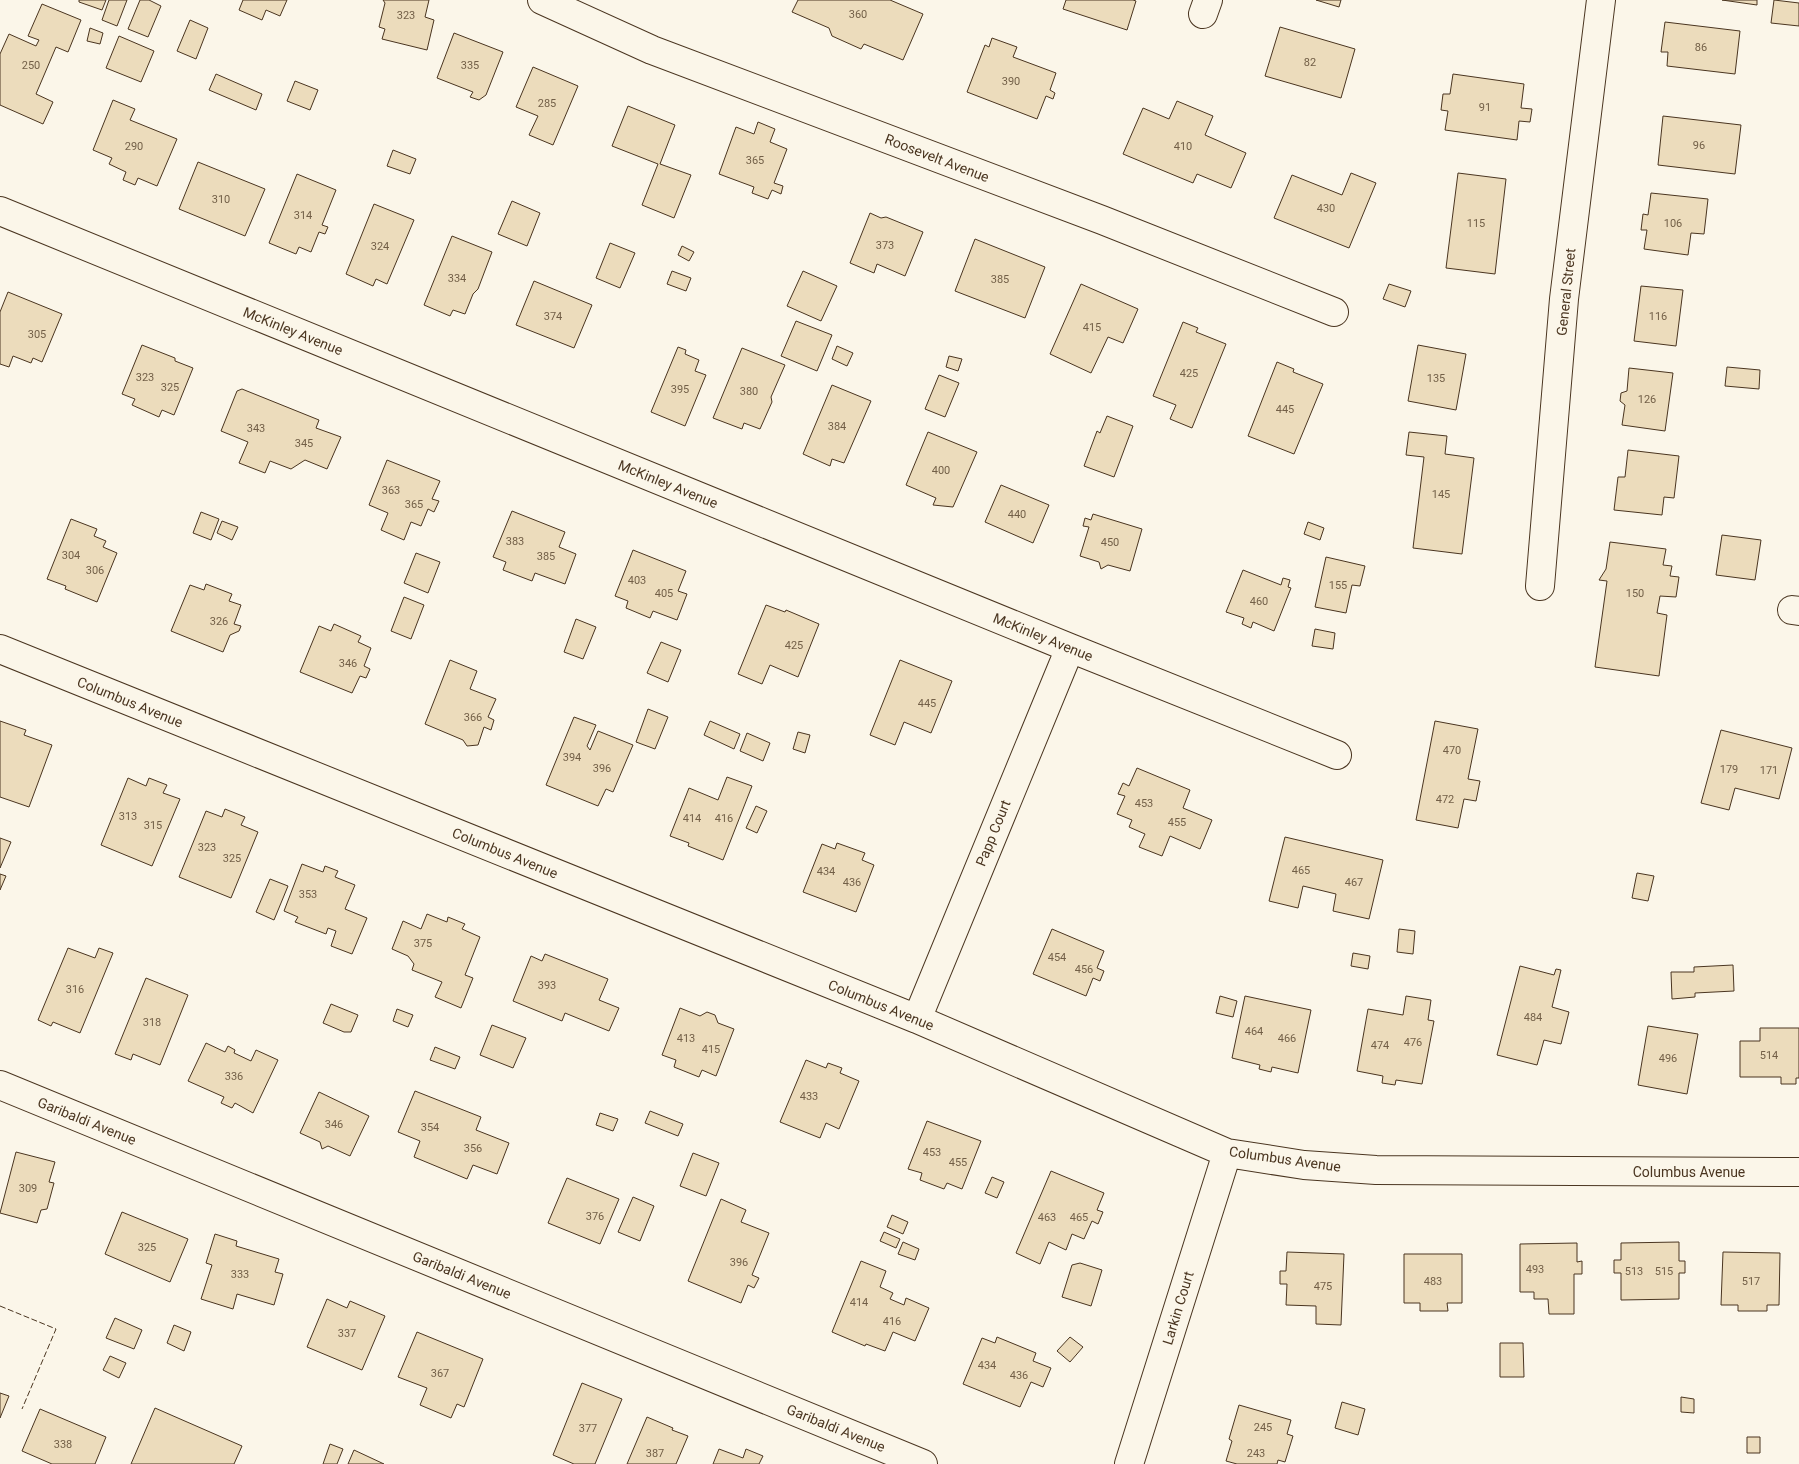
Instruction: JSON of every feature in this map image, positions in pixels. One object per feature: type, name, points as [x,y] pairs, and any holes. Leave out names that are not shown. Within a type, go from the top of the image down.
[{"type":"street","name":"Roosevelt Avenue","points":[[542,0],[652,50],[1102,220],[1334,312]]},
{"type":"street","name":"General Street","points":[[1540,586],[1564,299],[1600,0]]},
{"type":"street","name":"McKinley Avenue","points":[[0,211],[1070,648],[1337,755]]},
{"type":"street","name":"Papp Court","points":[[917,1019],[1070,648]]},
{"type":"street","name":"Columbus Avenue","points":[[0,649],[917,1019],[1227,1152],[1304,1165],[1376,1170],[1799,1172]]},
{"type":"street","name":"Garibaldi Avenue","points":[[0,1085],[923,1464]]},
{"type":"street","name":"Larkin Court","points":[[1129,1464],[1227,1152]]},
{"type":"building","points":[[79,0],[106,0],[102,10],[79,2]]},
{"type":"building","points":[[109,0],[127,0],[117,26],[102,20]]},
{"type":"building","points":[[140,0],[149,0],[161,6],[148,37],[128,29]]},
{"type":"building","points":[[243,0],[287,0],[280,16],[266,10],[262,20],[239,10]]},
{"type":"building","points":[[383,0],[429,0],[425,17],[434,20],[427,50],[382,39],[385,29],[379,27],[385,3]]},
{"type":"building","points":[[798,0],[890,0],[923,14],[903,60],[864,44],[861,49],[832,36],[829,28],[792,12]]},
{"type":"building","points":[[1066,0],[1136,1],[1127,30],[1063,9]]},
{"type":"building","points":[[1316,0],[1341,0],[1339,7]]},
{"type":"building","points":[[1722,0],[1757,0],[1757,5]]},
{"type":"building","points":[[1774,0],[1799,3],[1799,26],[1771,23]]},
{"type":"building","points":[[42,4],[81,20],[68,52],[56,47],[36,94],[53,102],[43,124],[0,105],[0,54],[9,34],[36,46],[39,40],[28,36]]},
{"type":"building","points":[[190,20],[208,28],[196,59],[177,51]]},
{"type":"building","points":[[1665,22],[1740,31],[1735,74],[1667,66],[1668,52],[1661,52]]},
{"type":"building","points":[[1280,27],[1355,49],[1341,98],[1265,76]]},
{"type":"building","points":[[90,28],[103,33],[100,44],[87,41]]},
{"type":"building","points":[[454,33],[503,52],[486,95],[479,100],[470,97],[473,92],[437,78]]},
{"type":"building","points":[[119,36],[154,51],[141,82],[106,68]]},
{"type":"building","points":[[992,38],[1017,47],[1013,57],[1056,73],[1050,90],[1055,93],[1053,99],[1046,96],[1037,119],[967,92],[985,45],[989,47]]},
{"type":"building","points":[[533,67],[578,86],[553,145],[529,135],[538,116],[516,107]]},
{"type":"building","points":[[216,74],[262,94],[256,110],[209,90]]},
{"type":"building","points":[[1453,74],[1524,84],[1521,108],[1532,109],[1530,122],[1519,121],[1517,140],[1445,130],[1448,111],[1441,110],[1443,94],[1450,94]]},
{"type":"building","points":[[295,81],[318,90],[310,110],[287,101]]},
{"type":"building","points":[[113,100],[135,109],[130,120],[177,139],[157,186],[138,178],[135,185],[123,180],[126,172],[109,164],[112,158],[93,150]]},
{"type":"building","points":[[1177,101],[1213,116],[1205,135],[1246,153],[1231,188],[1197,174],[1193,183],[1123,154],[1143,108],[1169,119]]},
{"type":"building","points":[[628,106],[675,125],[660,164],[691,175],[674,218],[642,205],[658,164],[612,146]]},
{"type":"building","points":[[1663,116],[1741,125],[1735,174],[1658,165]]},
{"type":"building","points":[[758,122],[775,129],[770,142],[787,149],[774,183],[783,186],[781,194],[772,190],[768,199],[752,193],[754,187],[719,174],[736,127],[754,134]]},
{"type":"building","points":[[393,150],[416,159],[410,174],[387,166]]},
{"type":"building","points":[[198,162],[265,189],[245,236],[179,209]]},
{"type":"building","points":[[1351,173],[1376,183],[1349,248],[1274,218],[1292,175],[1342,195]]},
{"type":"building","points":[[1458,173],[1506,179],[1495,274],[1446,268]]},
{"type":"building","points":[[297,174],[336,190],[322,225],[328,227],[325,234],[319,232],[311,252],[299,247],[296,254],[269,243]]},
{"type":"building","points":[[1651,193],[1708,199],[1704,234],[1691,233],[1688,255],[1644,249],[1647,230],[1641,230],[1643,214],[1648,215]]},
{"type":"building","points":[[512,201],[540,213],[527,246],[498,234]]},
{"type":"building","points":[[374,204],[414,220],[387,284],[376,279],[373,286],[346,274]]},
{"type":"building","points":[[870,213],[881,218],[886,217],[923,232],[905,276],[877,264],[874,273],[850,263]]},
{"type":"building","points":[[452,236],[492,252],[478,289],[473,294],[465,314],[453,310],[450,316],[424,305]]},
{"type":"building","points":[[975,239],[1045,267],[1025,318],[955,291]]},
{"type":"building","points":[[610,243],[635,253],[620,288],[596,278]]},
{"type":"building","points":[[682,246],[694,252],[689,261],[678,255]]},
{"type":"building","points":[[672,271],[691,278],[686,291],[667,284]]},
{"type":"building","points":[[803,271],[837,286],[821,321],[787,306]]},
{"type":"building","points":[[534,281],[592,305],[574,348],[516,325]]},
{"type":"building","points":[[1081,284],[1138,309],[1123,343],[1108,337],[1091,373],[1050,354]]},
{"type":"building","points":[[1389,284],[1411,291],[1405,307],[1383,299]]},
{"type":"building","points":[[1641,286],[1683,290],[1676,346],[1634,341]]},
{"type":"building","points":[[8,292],[62,314],[42,362],[33,358],[31,363],[13,356],[9,367],[0,364],[0,312]]},
{"type":"building","points":[[796,321],[832,335],[817,371],[781,356]]},
{"type":"building","points":[[1183,322],[1198,328],[1196,332],[1226,344],[1192,428],[1170,419],[1176,405],[1153,396]]},
{"type":"building","points":[[142,345],[175,358],[175,361],[193,368],[174,415],[162,410],[159,417],[132,405],[135,399],[122,394]]},
{"type":"building","points":[[1418,345],[1466,354],[1456,410],[1408,401]]},
{"type":"building","points":[[837,346],[853,353],[847,366],[832,359]]},
{"type":"building","points":[[678,347],[686,350],[685,354],[699,360],[695,371],[706,375],[685,426],[651,412]]},
{"type":"building","points":[[742,348],[785,365],[760,429],[744,423],[742,429],[713,418]]},
{"type":"building","points":[[949,356],[962,359],[958,371],[946,367]]},
{"type":"building","points":[[1277,362],[1294,369],[1293,372],[1323,384],[1294,454],[1248,436]]},
{"type":"building","points":[[1727,367],[1760,370],[1759,389],[1725,386]]},
{"type":"building","points":[[1629,368],[1673,373],[1665,431],[1622,425],[1625,405],[1620,401],[1621,393],[1627,391]]},
{"type":"building","points":[[939,375],[959,383],[945,417],[925,409]]},
{"type":"building","points":[[832,385],[871,401],[844,463],[832,459],[830,466],[803,454]]},
{"type":"building","points":[[242,389],[319,420],[316,428],[341,437],[327,469],[305,460],[291,469],[270,461],[265,473],[239,463],[248,442],[221,431],[237,391]]},
{"type":"building","points":[[1107,416],[1133,426],[1114,477],[1084,466],[1097,431],[1100,433]]},
{"type":"building","points":[[928,432],[977,452],[953,507],[933,505],[936,498],[906,485]]},
{"type":"building","points":[[1409,432],[1447,436],[1445,454],[1474,458],[1462,554],[1413,548],[1424,457],[1406,455]]},
{"type":"building","points":[[1628,450],[1679,456],[1674,498],[1664,497],[1662,515],[1614,510],[1618,477],[1625,477]]},
{"type":"building","points":[[387,460],[440,481],[432,499],[439,501],[434,512],[428,509],[421,526],[411,522],[404,540],[381,530],[388,513],[369,505]]},
{"type":"building","points":[[1001,485],[1049,505],[1033,543],[985,522]]},
{"type":"building","points":[[512,511],[565,532],[559,547],[576,554],[565,584],[535,573],[532,581],[503,570],[506,562],[493,557]]},
{"type":"building","points":[[201,512],[219,519],[211,540],[193,533]]},
{"type":"building","points":[[1093,514],[1142,529],[1130,571],[1108,565],[1101,569],[1099,562],[1080,556],[1089,527],[1083,526],[1085,518],[1091,520]]},
{"type":"building","points":[[71,519],[97,529],[94,536],[106,541],[103,547],[117,553],[97,602],[65,589],[66,586],[47,579]]},
{"type":"building","points":[[222,521],[238,527],[232,540],[217,533]]},
{"type":"building","points":[[1308,522],[1324,528],[1320,540],[1304,534]]},
{"type":"building","points":[[1722,535],[1761,540],[1755,580],[1716,575]]},
{"type":"building","points":[[1610,542],[1666,549],[1663,565],[1672,566],[1670,576],[1679,577],[1676,597],[1660,596],[1657,613],[1667,615],[1659,676],[1595,667],[1607,581],[1599,580],[1606,569]]},
{"type":"building","points":[[633,550],[686,571],[678,591],[687,594],[677,620],[653,611],[650,618],[626,608],[628,601],[615,596]]},
{"type":"building","points":[[416,553],[440,562],[428,593],[404,583]]},
{"type":"building","points":[[1326,557],[1365,566],[1360,586],[1352,585],[1346,613],[1315,607]]},
{"type":"building","points":[[1243,570],[1281,585],[1283,578],[1290,580],[1288,587],[1291,588],[1274,631],[1253,622],[1251,628],[1242,624],[1244,618],[1226,612]]},
{"type":"building","points":[[206,584],[232,594],[229,601],[241,605],[234,624],[241,626],[239,631],[230,635],[223,652],[171,631],[190,585],[204,590]]},
{"type":"building","points":[[404,597],[424,605],[411,639],[391,631]]},
{"type":"building","points":[[766,605],[785,612],[786,610],[819,624],[798,677],[770,665],[762,684],[738,674]]},
{"type":"building","points":[[576,619],[596,627],[583,659],[564,652]]},
{"type":"building","points":[[334,624],[361,636],[358,642],[371,648],[364,666],[370,669],[366,678],[360,676],[352,693],[300,672],[319,626],[331,631]]},
{"type":"building","points":[[1315,629],[1335,633],[1333,649],[1312,646]]},
{"type":"building","points":[[661,642],[681,650],[668,682],[647,673]]},
{"type":"building","points":[[450,660],[477,671],[470,689],[496,699],[488,717],[494,720],[491,730],[484,727],[478,745],[467,746],[463,740],[425,724]]},
{"type":"building","points":[[900,660],[952,681],[931,733],[904,722],[895,745],[870,735]]},
{"type":"building","points":[[648,709],[668,717],[655,749],[636,742]]},
{"type":"building","points":[[574,717],[596,725],[587,746],[590,750],[598,731],[633,745],[613,792],[606,789],[598,806],[546,785]]},
{"type":"building","points":[[0,721],[26,730],[24,735],[52,745],[29,807],[0,797]]},
{"type":"building","points":[[710,721],[740,734],[734,749],[704,735]]},
{"type":"building","points":[[1435,721],[1478,729],[1468,779],[1480,781],[1476,801],[1464,799],[1458,828],[1416,820]]},
{"type":"building","points":[[1721,730],[1792,748],[1779,799],[1735,788],[1729,810],[1701,803]]},
{"type":"building","points":[[798,732],[810,735],[805,753],[793,749]]},
{"type":"building","points":[[747,733],[770,743],[763,761],[740,751]]},
{"type":"building","points":[[1137,768],[1190,790],[1183,808],[1212,820],[1200,849],[1170,836],[1162,856],[1139,847],[1145,834],[1129,827],[1132,820],[1117,814],[1125,796],[1118,794],[1123,783],[1129,786]]},
{"type":"building","points":[[727,777],[752,786],[723,860],[688,846],[689,843],[670,836],[689,788],[718,800]]},
{"type":"building","points":[[128,778],[146,786],[149,778],[167,785],[163,793],[180,799],[152,866],[101,845]]},
{"type":"building","points":[[756,806],[767,811],[757,833],[746,828]]},
{"type":"building","points":[[225,809],[245,817],[241,825],[258,832],[231,898],[179,877],[206,811],[222,817]]},
{"type":"building","points":[[1285,837],[1383,860],[1369,919],[1333,911],[1336,894],[1303,886],[1298,908],[1269,901]]},
{"type":"building","points":[[0,838],[11,842],[0,868]]},
{"type":"building","points":[[837,843],[865,853],[862,860],[874,865],[856,912],[803,892],[822,844],[835,849]]},
{"type":"building","points":[[302,864],[323,872],[325,866],[338,871],[335,877],[355,885],[345,909],[367,918],[352,954],[331,946],[336,931],[328,928],[326,934],[295,922],[298,917],[284,911]]},
{"type":"building","points":[[1637,873],[1654,876],[1648,901],[1632,898]]},
{"type":"building","points":[[0,874],[6,876],[0,890]]},
{"type":"building","points":[[270,879],[288,886],[274,920],[256,912]]},
{"type":"building","points":[[427,914],[447,922],[448,917],[465,924],[462,929],[480,937],[465,975],[473,978],[461,1008],[435,997],[442,982],[412,970],[414,964],[408,956],[392,949],[403,921],[421,929]]},
{"type":"building","points":[[1052,929],[1104,951],[1097,968],[1104,971],[1100,981],[1093,978],[1086,996],[1033,974]]},
{"type":"building","points":[[1399,929],[1415,931],[1413,954],[1397,952]]},
{"type":"building","points":[[68,948],[95,958],[99,948],[113,953],[80,1033],[53,1022],[51,1026],[38,1020]]},
{"type":"building","points":[[1353,953],[1370,956],[1368,969],[1351,966]]},
{"type":"building","points":[[545,954],[608,979],[599,1000],[619,1008],[609,1031],[565,1013],[562,1021],[513,1001],[531,956],[542,961]]},
{"type":"building","points":[[1733,965],[1734,991],[1695,993],[1695,997],[1672,999],[1671,972],[1694,972],[1694,967]]},
{"type":"building","points":[[1520,966],[1554,975],[1556,969],[1561,970],[1552,1007],[1569,1012],[1561,1044],[1544,1040],[1537,1065],[1497,1055]]},
{"type":"building","points":[[146,978],[188,995],[160,1065],[133,1054],[131,1060],[115,1054]]},
{"type":"building","points":[[1220,996],[1237,1001],[1233,1017],[1216,1013]]},
{"type":"building","points":[[1245,996],[1311,1010],[1298,1073],[1272,1067],[1271,1072],[1259,1069],[1260,1065],[1232,1058]]},
{"type":"building","points":[[1406,996],[1431,1000],[1428,1020],[1434,1021],[1422,1084],[1396,1080],[1395,1085],[1382,1083],[1383,1076],[1357,1071],[1368,1009],[1403,1015]]},
{"type":"building","points":[[331,1004],[358,1015],[351,1032],[344,1032],[323,1023]]},
{"type":"building","points":[[680,1008],[700,1016],[707,1012],[715,1015],[718,1023],[734,1029],[716,1076],[702,1070],[699,1077],[674,1067],[676,1060],[662,1055]]},
{"type":"building","points":[[397,1009],[413,1015],[408,1027],[393,1021]]},
{"type":"building","points":[[492,1025],[526,1038],[513,1068],[480,1055]]},
{"type":"building","points":[[1648,1026],[1698,1034],[1687,1094],[1638,1085]]},
{"type":"building","points":[[1760,1028],[1799,1028],[1799,1078],[1796,1078],[1796,1084],[1781,1084],[1781,1077],[1740,1077],[1740,1041],[1760,1041]]},
{"type":"building","points":[[206,1043],[225,1052],[228,1046],[235,1050],[234,1053],[251,1061],[256,1050],[278,1060],[253,1113],[235,1103],[232,1108],[221,1103],[224,1097],[188,1081]]},
{"type":"building","points":[[435,1047],[460,1057],[455,1069],[430,1060]]},
{"type":"building","points":[[806,1060],[826,1068],[828,1063],[842,1068],[840,1073],[859,1081],[839,1129],[826,1123],[820,1138],[780,1122]]},
{"type":"building","points":[[415,1091],[481,1117],[476,1130],[509,1143],[497,1174],[473,1165],[467,1179],[414,1157],[420,1141],[398,1132]]},
{"type":"building","points":[[319,1092],[369,1116],[350,1156],[328,1146],[322,1149],[320,1142],[300,1133]]},
{"type":"building","points":[[650,1111],[683,1124],[678,1136],[645,1123]]},
{"type":"building","points":[[600,1113],[618,1119],[613,1131],[596,1125]]},
{"type":"building","points":[[927,1121],[981,1141],[962,1189],[947,1183],[944,1189],[920,1180],[922,1173],[908,1169]]},
{"type":"building","points":[[16,1152],[55,1162],[49,1182],[54,1183],[47,1209],[41,1210],[37,1223],[0,1213]]},
{"type":"building","points":[[693,1153],[719,1163],[706,1196],[680,1186]]},
{"type":"building","points":[[1051,1171],[1104,1193],[1097,1210],[1103,1212],[1098,1224],[1092,1221],[1084,1239],[1072,1234],[1066,1250],[1049,1242],[1040,1264],[1016,1253]]},
{"type":"building","points":[[992,1177],[1004,1182],[997,1198],[985,1193]]},
{"type":"building","points":[[567,1178],[619,1199],[600,1244],[548,1223]]},
{"type":"building","points":[[633,1197],[654,1206],[640,1241],[618,1232]]},
{"type":"building","points":[[721,1199],[746,1210],[741,1222],[769,1233],[752,1275],[759,1278],[754,1288],[748,1285],[741,1303],[688,1281]]},
{"type":"building","points":[[122,1212],[188,1239],[170,1282],[105,1254]]},
{"type":"building","points":[[892,1215],[908,1222],[903,1234],[887,1227]]},
{"type":"building","points":[[884,1232],[900,1239],[896,1248],[880,1241]]},
{"type":"building","points":[[215,1234],[237,1241],[236,1246],[279,1259],[275,1272],[283,1274],[274,1305],[237,1294],[233,1309],[201,1299],[212,1265],[206,1263]]},
{"type":"building","points":[[903,1242],[919,1249],[915,1260],[898,1254]]},
{"type":"building","points":[[1679,1242],[1679,1261],[1685,1261],[1685,1273],[1679,1273],[1679,1299],[1621,1300],[1621,1273],[1614,1273],[1614,1260],[1621,1260],[1621,1243]]},
{"type":"building","points":[[1577,1243],[1577,1262],[1582,1261],[1582,1274],[1574,1274],[1574,1314],[1549,1314],[1548,1299],[1534,1299],[1534,1292],[1520,1292],[1520,1244]]},
{"type":"building","points":[[1287,1252],[1344,1254],[1341,1325],[1316,1324],[1316,1306],[1286,1305],[1287,1284],[1280,1284],[1280,1271],[1286,1271]]},
{"type":"building","points":[[1723,1252],[1780,1253],[1779,1305],[1767,1305],[1767,1311],[1738,1311],[1738,1305],[1721,1305]]},
{"type":"building","points":[[1404,1254],[1462,1254],[1462,1303],[1447,1303],[1448,1311],[1420,1311],[1420,1303],[1404,1303]]},
{"type":"building","points":[[861,1261],[886,1271],[880,1287],[893,1293],[890,1299],[904,1305],[906,1298],[929,1308],[915,1341],[893,1332],[885,1351],[866,1344],[865,1346],[832,1332]]},
{"type":"building","points":[[1080,1263],[1102,1270],[1091,1306],[1062,1297],[1072,1265]]},
{"type":"building","points":[[327,1299],[347,1308],[350,1301],[385,1316],[362,1370],[307,1347]]},
{"type":"building","points":[[115,1318],[142,1330],[134,1349],[106,1338]]},
{"type":"building","points":[[174,1325],[191,1332],[184,1351],[167,1343]]},
{"type":"building","points":[[417,1332],[483,1359],[464,1407],[457,1404],[451,1418],[420,1405],[427,1388],[398,1377]]},
{"type":"building","points":[[997,1337],[1036,1353],[1033,1361],[1051,1368],[1043,1387],[1031,1382],[1020,1407],[963,1384],[982,1338],[995,1343]]},
{"type":"building","points":[[1070,1337],[1083,1347],[1070,1362],[1057,1351]]},
{"type":"building","points":[[1500,1343],[1523,1343],[1524,1377],[1500,1377]]},
{"type":"building","points":[[110,1356],[126,1363],[119,1378],[103,1370]]},
{"type":"building","points":[[582,1383],[622,1399],[595,1464],[574,1464],[553,1455]]},
{"type":"building","points":[[0,1393],[9,1396],[0,1418]]},
{"type":"building","points":[[1681,1397],[1694,1399],[1694,1413],[1681,1412]]},
{"type":"building","points":[[1342,1402],[1365,1409],[1358,1435],[1335,1428]]},
{"type":"building","points":[[1239,1405],[1291,1420],[1287,1434],[1293,1436],[1285,1462],[1278,1460],[1277,1464],[1237,1464],[1226,1461],[1232,1441],[1229,1439]]},
{"type":"building","points":[[155,1408],[242,1446],[234,1464],[131,1464]]},
{"type":"building","points":[[40,1409],[106,1437],[95,1464],[52,1464],[22,1451]]},
{"type":"building","points":[[647,1417],[688,1436],[676,1464],[627,1464]]},
{"type":"building","points":[[1747,1437],[1760,1437],[1760,1453],[1747,1453]]},
{"type":"building","points":[[330,1444],[343,1449],[337,1464],[323,1464]]},
{"type":"building","points":[[719,1449],[743,1458],[746,1449],[763,1456],[759,1464],[713,1464]]},
{"type":"building","points":[[354,1450],[384,1464],[348,1464]]},
{"type":"fence","points":[[0,1306],[56,1329],[22,1409]]}]
